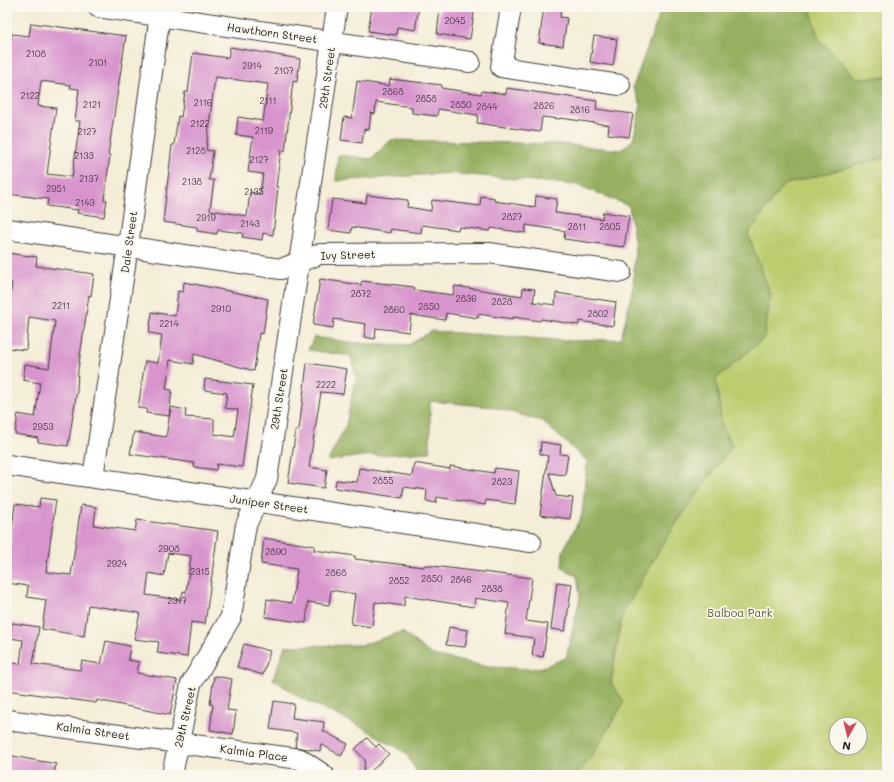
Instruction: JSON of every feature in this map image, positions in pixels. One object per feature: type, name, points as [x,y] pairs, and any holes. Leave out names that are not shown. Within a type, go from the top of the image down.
[{"type":"street","name":"Hawthorn Street","points":[[98,7],[161,12],[332,42],[470,62]]},
{"type":"street","name":"29th Street","points":[[172,775],[191,684],[230,617],[246,524],[267,479],[337,7]]},
{"type":"street","points":[[511,7],[501,67],[620,85]]},
{"type":"street","name":"Dale Street","points":[[93,478],[161,12]]},
{"type":"street","name":"Ivy Street","points":[[7,228],[281,269],[300,263],[320,254],[489,253],[621,272]]},
{"type":"street","name":"Juniper Street","points":[[7,465],[531,542]]},
{"type":"street","name":"Kalmia Street","points":[[7,720],[179,742]]},
{"type":"street","name":"Kalmia Place","points":[[179,742],[300,759],[324,775]]},
{"type":"green space","points":[[662,7],[810,7],[818,38],[856,78],[887,77],[887,157],[783,185],[748,234],[771,295],[764,338],[716,379],[722,425],[732,446],[686,509],[658,552],[622,615],[611,683],[624,702],[590,759],[577,775],[418,775],[406,753],[360,726],[299,697],[273,679],[285,646],[362,645],[402,632],[432,655],[489,667],[537,669],[566,658],[580,598],[577,576],[562,567],[563,551],[582,515],[587,461],[542,421],[494,407],[430,401],[430,452],[362,456],[328,461],[346,425],[356,378],[351,356],[308,350],[314,337],[355,343],[409,345],[431,331],[572,341],[621,339],[633,287],[635,247],[629,206],[578,185],[450,173],[336,181],[338,155],[371,159],[391,140],[559,144],[621,150],[633,140],[641,105],[633,87]]},
{"type":"green space","name":"Balboa Park","points":[[682,7],[887,7],[887,775],[568,775]]},
{"type":"building","points":[[372,7],[419,7],[415,30],[397,27],[396,35],[368,31]]},
{"type":"building","points":[[446,7],[475,7],[470,39],[437,34],[440,9],[446,10]]},
{"type":"building","points":[[544,7],[561,7],[560,17],[567,18],[563,46],[539,43]]},
{"type":"building","points":[[31,23],[126,36],[108,155],[110,155],[104,200],[107,200],[104,217],[77,213],[78,210],[47,206],[48,199],[7,194],[7,60],[12,34],[29,36]],"holes":[[[41,81],[71,85],[70,88],[79,89],[75,121],[80,121],[72,177],[47,174],[56,108],[38,106]]]},
{"type":"building","points":[[594,36],[617,39],[613,66],[590,62]]},
{"type":"building","points":[[230,47],[300,59],[297,82],[293,81],[285,151],[281,150],[276,187],[278,187],[273,235],[263,233],[262,240],[242,237],[243,233],[218,230],[217,234],[197,231],[197,227],[163,222],[172,145],[174,145],[178,116],[181,117],[185,92],[188,92],[193,53],[228,58]],"holes":[[[215,77],[268,84],[263,121],[238,117],[236,135],[253,137],[248,172],[263,174],[260,194],[250,192],[247,216],[210,210],[214,180],[209,180],[213,151],[206,150]]]},
{"type":"building","points":[[390,79],[442,85],[441,88],[481,94],[482,91],[506,94],[507,88],[597,101],[596,109],[633,114],[629,137],[608,134],[609,125],[560,118],[542,117],[540,132],[477,123],[478,115],[438,109],[437,116],[412,113],[412,107],[376,102],[375,114],[371,113],[369,130],[364,129],[362,143],[341,140],[344,117],[352,118],[357,81],[389,86]]},
{"type":"building","points":[[367,195],[408,200],[407,207],[431,211],[432,200],[480,206],[481,196],[495,198],[494,201],[535,207],[536,196],[557,199],[555,213],[602,219],[603,212],[629,216],[624,247],[564,239],[565,231],[526,225],[525,233],[491,228],[490,231],[459,227],[458,230],[422,225],[421,233],[390,229],[390,233],[352,227],[351,233],[328,230],[332,199],[366,203]]},
{"type":"building","points":[[7,253],[37,257],[36,266],[94,274],[91,296],[89,295],[78,370],[77,391],[68,446],[38,442],[38,438],[15,434],[18,414],[35,417],[40,383],[23,380],[25,364],[49,368],[55,321],[29,317],[26,350],[7,348],[7,322],[12,283],[8,283],[9,274],[7,273]]},
{"type":"building","points":[[320,279],[361,285],[362,281],[414,287],[414,290],[453,295],[455,286],[522,296],[523,288],[535,289],[533,302],[555,305],[556,293],[616,302],[613,326],[579,321],[579,325],[541,319],[540,321],[513,317],[513,319],[478,314],[478,318],[446,313],[445,320],[411,315],[409,332],[376,328],[375,339],[364,337],[366,324],[334,319],[333,328],[313,325]]},
{"type":"building","points":[[184,282],[268,299],[263,334],[259,333],[254,371],[194,354],[193,364],[170,360],[166,389],[172,390],[169,416],[146,413],[147,409],[138,408],[145,361],[158,363],[162,335],[149,333],[152,312],[175,316],[178,291],[183,292]]},
{"type":"building","points":[[307,363],[347,369],[343,394],[321,392],[309,467],[327,470],[324,488],[288,483],[296,430],[299,430]]},
{"type":"building","points":[[205,379],[253,385],[242,467],[217,464],[216,470],[194,467],[194,463],[130,454],[134,432],[166,437],[171,407],[186,410],[185,417],[214,419],[214,434],[234,437],[238,410],[225,408],[227,393],[204,390]]},
{"type":"building","points":[[541,442],[561,445],[560,454],[568,455],[565,475],[549,473],[556,496],[573,498],[570,519],[540,515],[548,456],[540,454]]},
{"type":"building","points":[[414,463],[450,469],[450,466],[494,473],[495,468],[519,471],[515,504],[486,500],[485,505],[437,497],[436,503],[426,501],[427,490],[404,487],[402,498],[335,488],[336,480],[357,482],[359,468],[412,476]]},
{"type":"building","points":[[40,498],[56,500],[46,572],[71,575],[81,505],[96,507],[94,525],[135,531],[137,520],[218,531],[205,624],[191,622],[187,657],[157,653],[159,642],[134,639],[140,613],[88,605],[84,636],[42,629],[46,600],[27,597],[28,586],[7,583],[7,544],[10,545],[15,504],[39,507]],"holes":[[[168,553],[191,556],[186,592],[183,591],[181,600],[146,595],[149,573],[164,576]]]},
{"type":"building","points":[[264,538],[315,546],[314,550],[355,556],[355,559],[424,567],[424,565],[532,578],[526,621],[548,624],[543,657],[532,655],[534,638],[505,634],[509,603],[475,598],[474,607],[405,596],[404,606],[375,602],[372,627],[351,624],[355,594],[331,590],[329,605],[308,602],[306,623],[265,617],[267,599],[292,603],[297,569],[261,564]]},
{"type":"building","points":[[557,582],[572,584],[565,631],[551,629]]},
{"type":"building","points":[[12,623],[39,627],[33,664],[80,670],[82,661],[101,664],[106,641],[130,646],[128,660],[139,662],[137,673],[177,680],[170,715],[97,700],[96,703],[7,690],[7,662],[20,664],[23,640],[10,638]]},
{"type":"building","points":[[449,627],[468,630],[465,647],[446,645]]},
{"type":"building","points":[[244,644],[270,651],[263,675],[237,667]]},
{"type":"building","points":[[214,676],[232,679],[227,710],[236,711],[233,734],[210,730],[213,705],[210,704]]},
{"type":"building","points":[[274,701],[294,704],[292,718],[324,722],[323,731],[348,744],[341,756],[321,744],[320,751],[295,747],[297,733],[270,729]]},
{"type":"building","points":[[367,738],[376,747],[379,744],[389,754],[367,775],[363,775],[365,760],[355,749]]},
{"type":"building","points":[[7,755],[56,764],[54,775],[7,775]]}]
